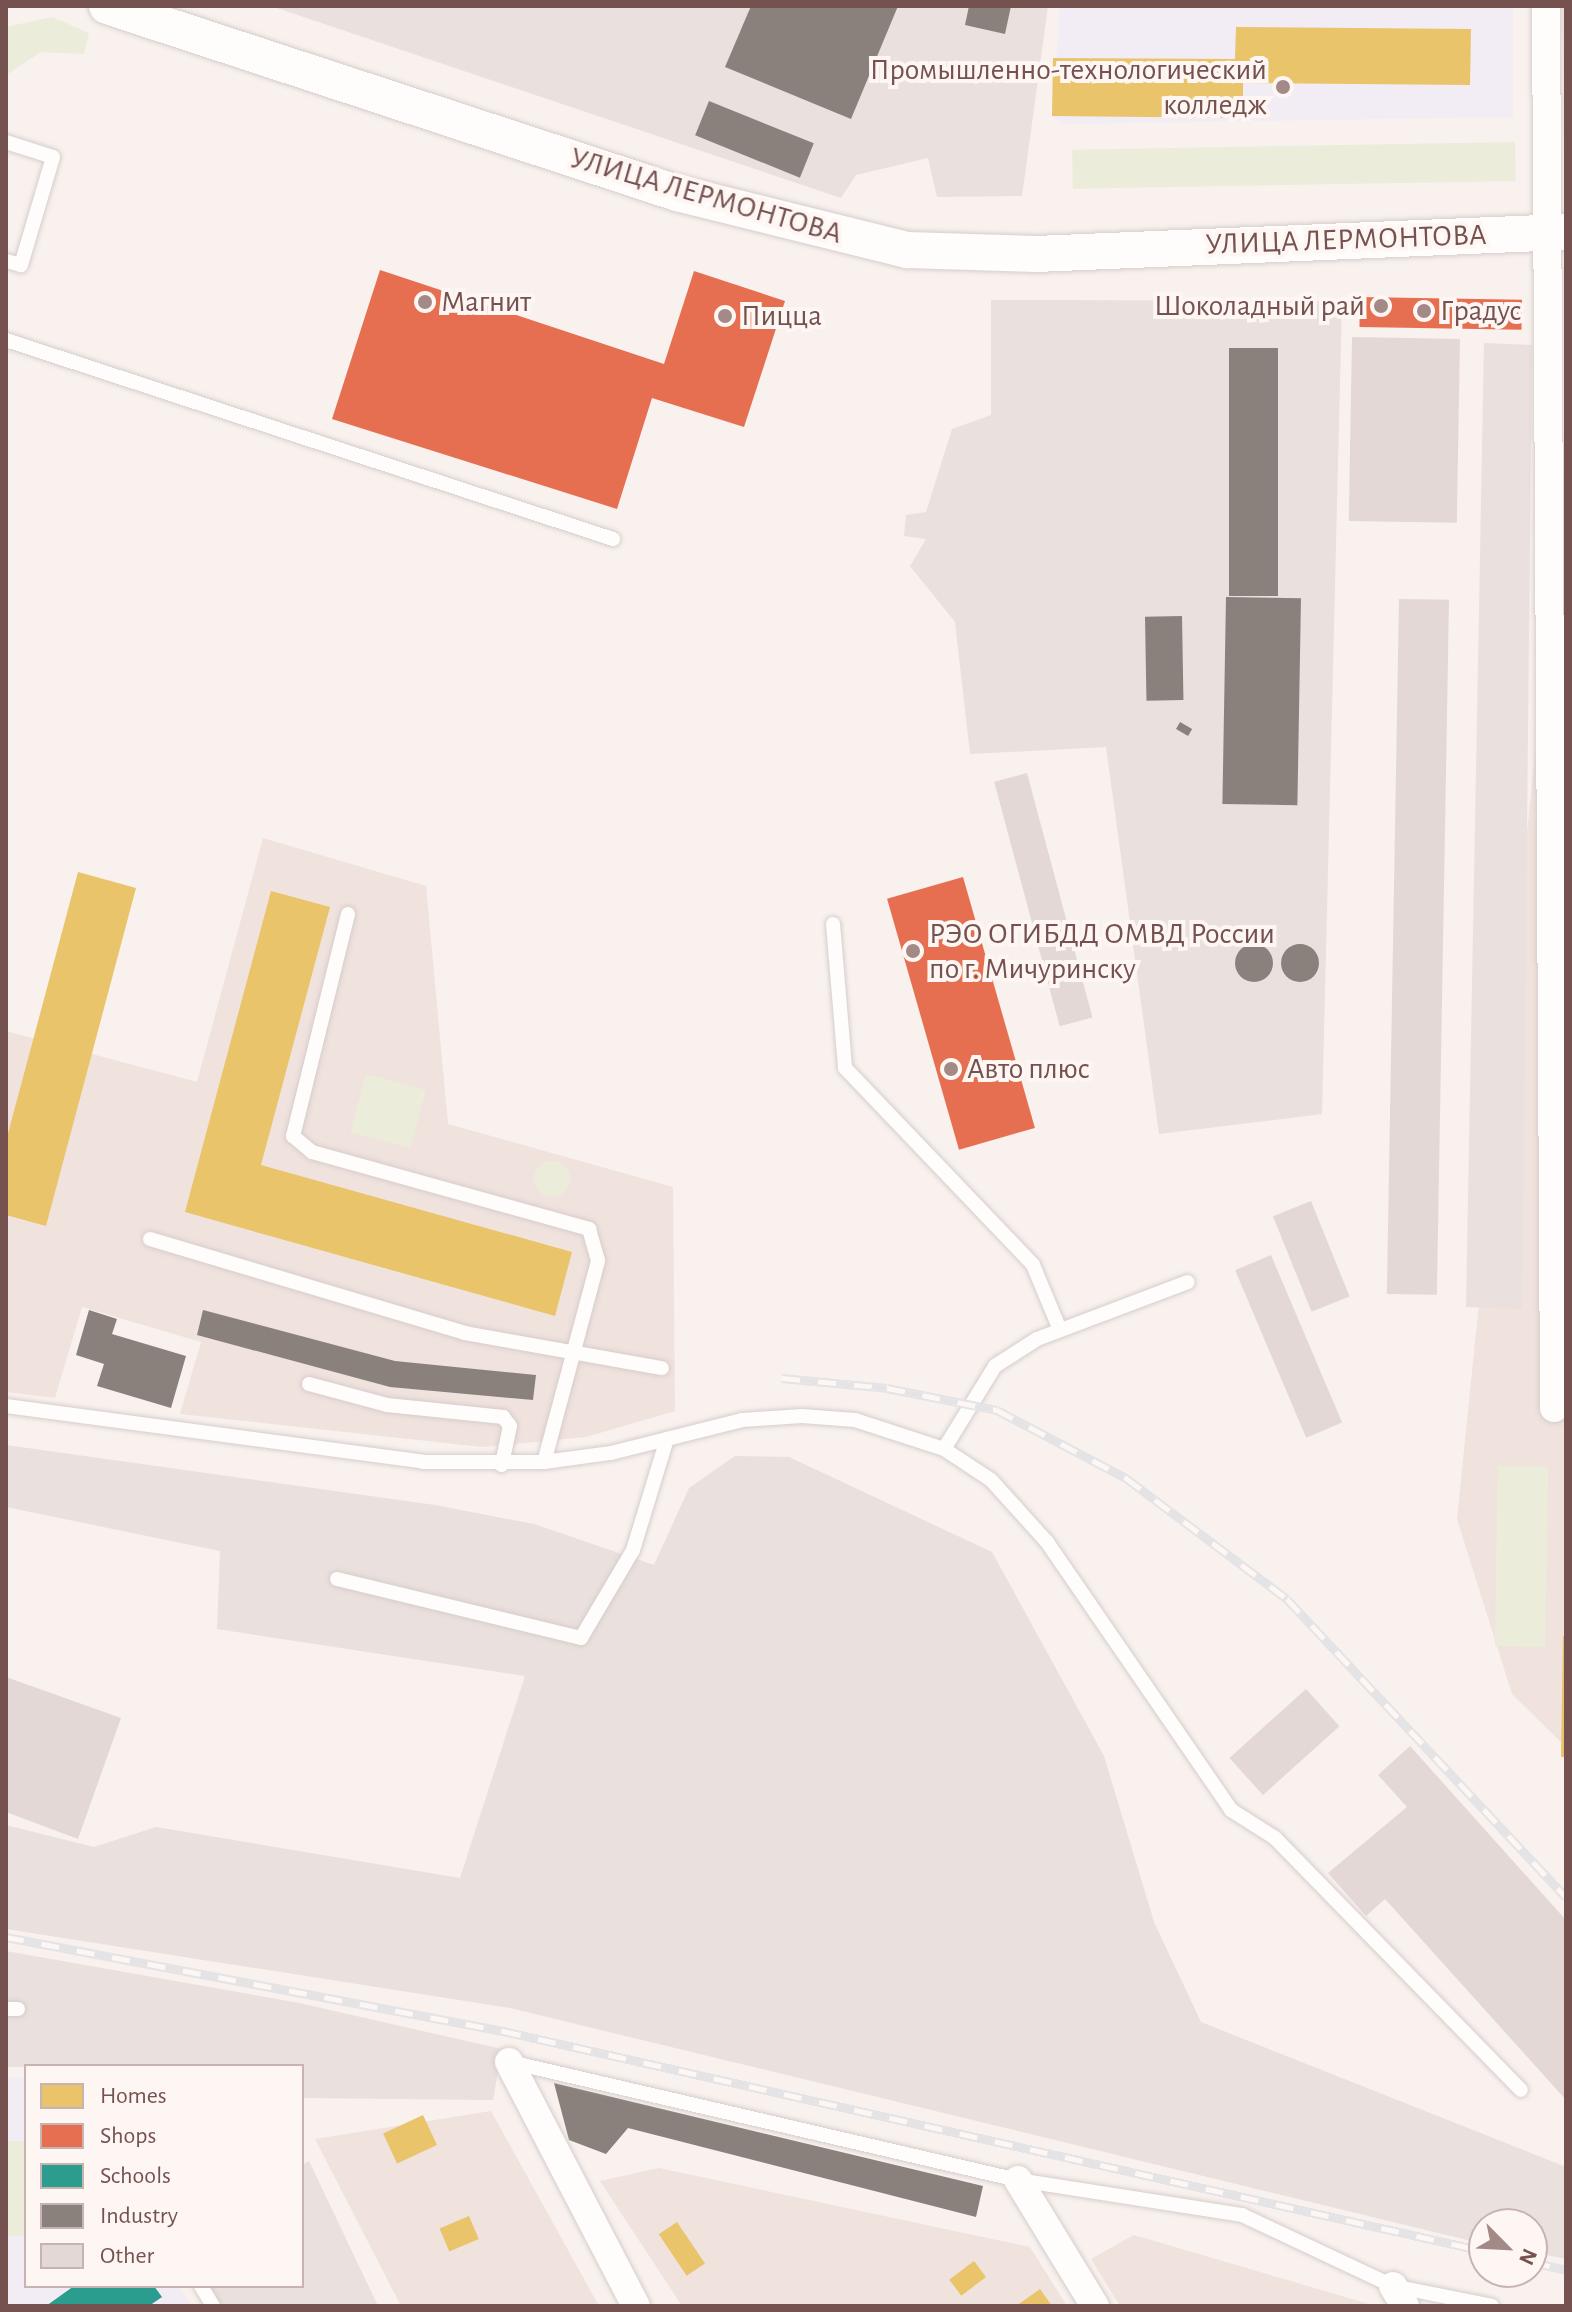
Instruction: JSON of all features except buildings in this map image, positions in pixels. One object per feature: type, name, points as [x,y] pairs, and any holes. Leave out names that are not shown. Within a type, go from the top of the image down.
[{"type":"street","name":"УЛИЦА ЛЕРМОНТОВА","points":[[107,6],[677,193],[908,250],[1036,254],[1558,232]]},
{"type":"street","points":[[1546,6],[1558,232],[1560,1408]]},
{"type":"street","points":[[509,2062],[636,2306]]},
{"type":"street","points":[[1018,2180],[1095,2306]]},
{"type":"lane","points":[[6,142],[53,157],[21,265],[6,261]]},
{"type":"lane","points":[[6,340],[613,539]]},
{"type":"lane","points":[[348,914],[293,1136],[312,1152],[589,1229],[598,1261],[544,1462]]},
{"type":"lane","points":[[833,924],[845,1068],[1033,1265],[1060,1330]]},
{"type":"lane","points":[[150,1239],[465,1333],[662,1368]]},
{"type":"lane","points":[[944,1449],[995,1366],[1060,1330],[1188,1282]]},
{"type":"lane","points":[[309,1384],[387,1405],[503,1417],[510,1426],[502,1465]]},
{"type":"lane","points":[[6,1406],[423,1462],[502,1465],[544,1462],[667,1439],[742,1420],[802,1416],[855,1420],[944,1449],[991,1480],[1047,1542],[1231,1810],[1275,1838],[1521,2090]]},
{"type":"lane","points":[[337,1579],[581,1638],[633,1550],[667,1439]]},
{"type":"lane","points":[[509,2062],[1018,2180],[1242,2215],[1399,2296],[1492,2306]]},
{"type":"lane","points":[[202,2288],[213,2306]]},
{"type":"shaded area","points":[[271,6],[1048,6],[1022,196],[937,197],[928,158],[856,175],[841,198]]},
{"type":"shaded area","name":"Промышленно-технологический колледж","points":[[1060,6],[1513,6],[1513,117],[1063,124],[1052,116]]},
{"type":"shaded area","points":[[1562,6],[1566,6],[1566,147],[1564,147]]},
{"type":"shaded area","points":[[991,300],[1342,301],[1322,1114],[1159,1134],[1106,747],[970,754],[955,622],[910,566],[926,539],[904,536],[906,515],[926,512],[952,429],[991,415]]},
{"type":"shaded area","points":[[1484,343],[1532,345],[1522,1309],[1466,1307]]},
{"type":"shaded area","points":[[1566,451],[1566,1747],[1512,1694],[1457,1519]]},
{"type":"shaded area","points":[[263,838],[426,886],[448,1124],[673,1187],[675,1411],[586,1437],[482,1447],[180,1414],[201,1342],[82,1307],[55,1398],[6,1392],[6,1031],[197,1082]]},
{"type":"shaded area","points":[[6,1445],[435,1505],[534,1524],[654,1565],[689,1488],[735,1456],[789,1457],[992,1552],[1104,1756],[1154,1922],[1201,2022],[1566,2167],[1566,2259],[1548,2255],[1548,2208],[1468,2208],[1468,2240],[510,2008],[6,1929],[6,1825],[94,1847],[156,1827],[460,1878],[525,1676],[217,1629],[220,1551],[6,1507]]},
{"type":"shaded area","points":[[6,1951],[299,2003],[502,2049],[493,2100],[304,2098],[304,2064],[24,2064],[24,2067],[6,2067]]},
{"type":"shaded area","points":[[6,2077],[24,2077],[24,2288],[180,2288],[193,2306],[6,2306]]},
{"type":"shaded area","points":[[491,2111],[599,2306],[401,2306],[315,2139]]},
{"type":"shaded area","points":[[309,2161],[378,2306],[213,2306],[202,2288],[304,2288],[304,2164]]},
{"type":"shaded area","points":[[659,2168],[1030,2247],[1067,2306],[682,2306],[600,2181]]},
{"type":"shaded area","points":[[1134,2235],[1371,2306],[1120,2306],[1091,2259]]},
{"type":"green space","points":[[52,17],[89,33],[84,54],[41,52],[6,75],[6,27]]},
{"type":"green space","points":[[1515,142],[1516,181],[1073,189],[1072,150]]},
{"type":"green space","points":[[366,1074],[426,1090],[410,1148],[350,1132]]},
{"type":"green space","points":[[552,1161],[565,1166],[570,1179],[565,1192],[552,1197],[539,1192],[534,1179],[539,1166]]},
{"type":"green space","points":[[1498,1466],[1548,1467],[1545,1647],[1495,1646]]},
{"type":"green space","points":[[6,2141],[24,2141],[24,2236],[6,2236]]},
{"type":"railway","points":[[782,1378],[887,1388],[997,1410],[1126,1478],[1287,1599],[1566,1897]]},
{"type":"railway","points":[[6,1937],[503,2031],[1468,2247]]},
{"type":"railway","points":[[1548,2266],[1566,2270]]},
{"type":"place","name":"Промышленно-технологический колледж","points":[[1283,87]]},
{"type":"place","name":"Магнит","points":[[425,302]]},
{"type":"place","name":"Шоколадный рай","points":[[1381,306]]},
{"type":"place","name":"Градус","points":[[1424,311]]},
{"type":"place","name":"Пицца","points":[[725,316]]},
{"type":"place","name":"РЭО ОГИБДД ОМВД России по г. Мичуринску","points":[[913,951]]},
{"type":"place","name":"Авто плюс","points":[[951,1069]]}]
